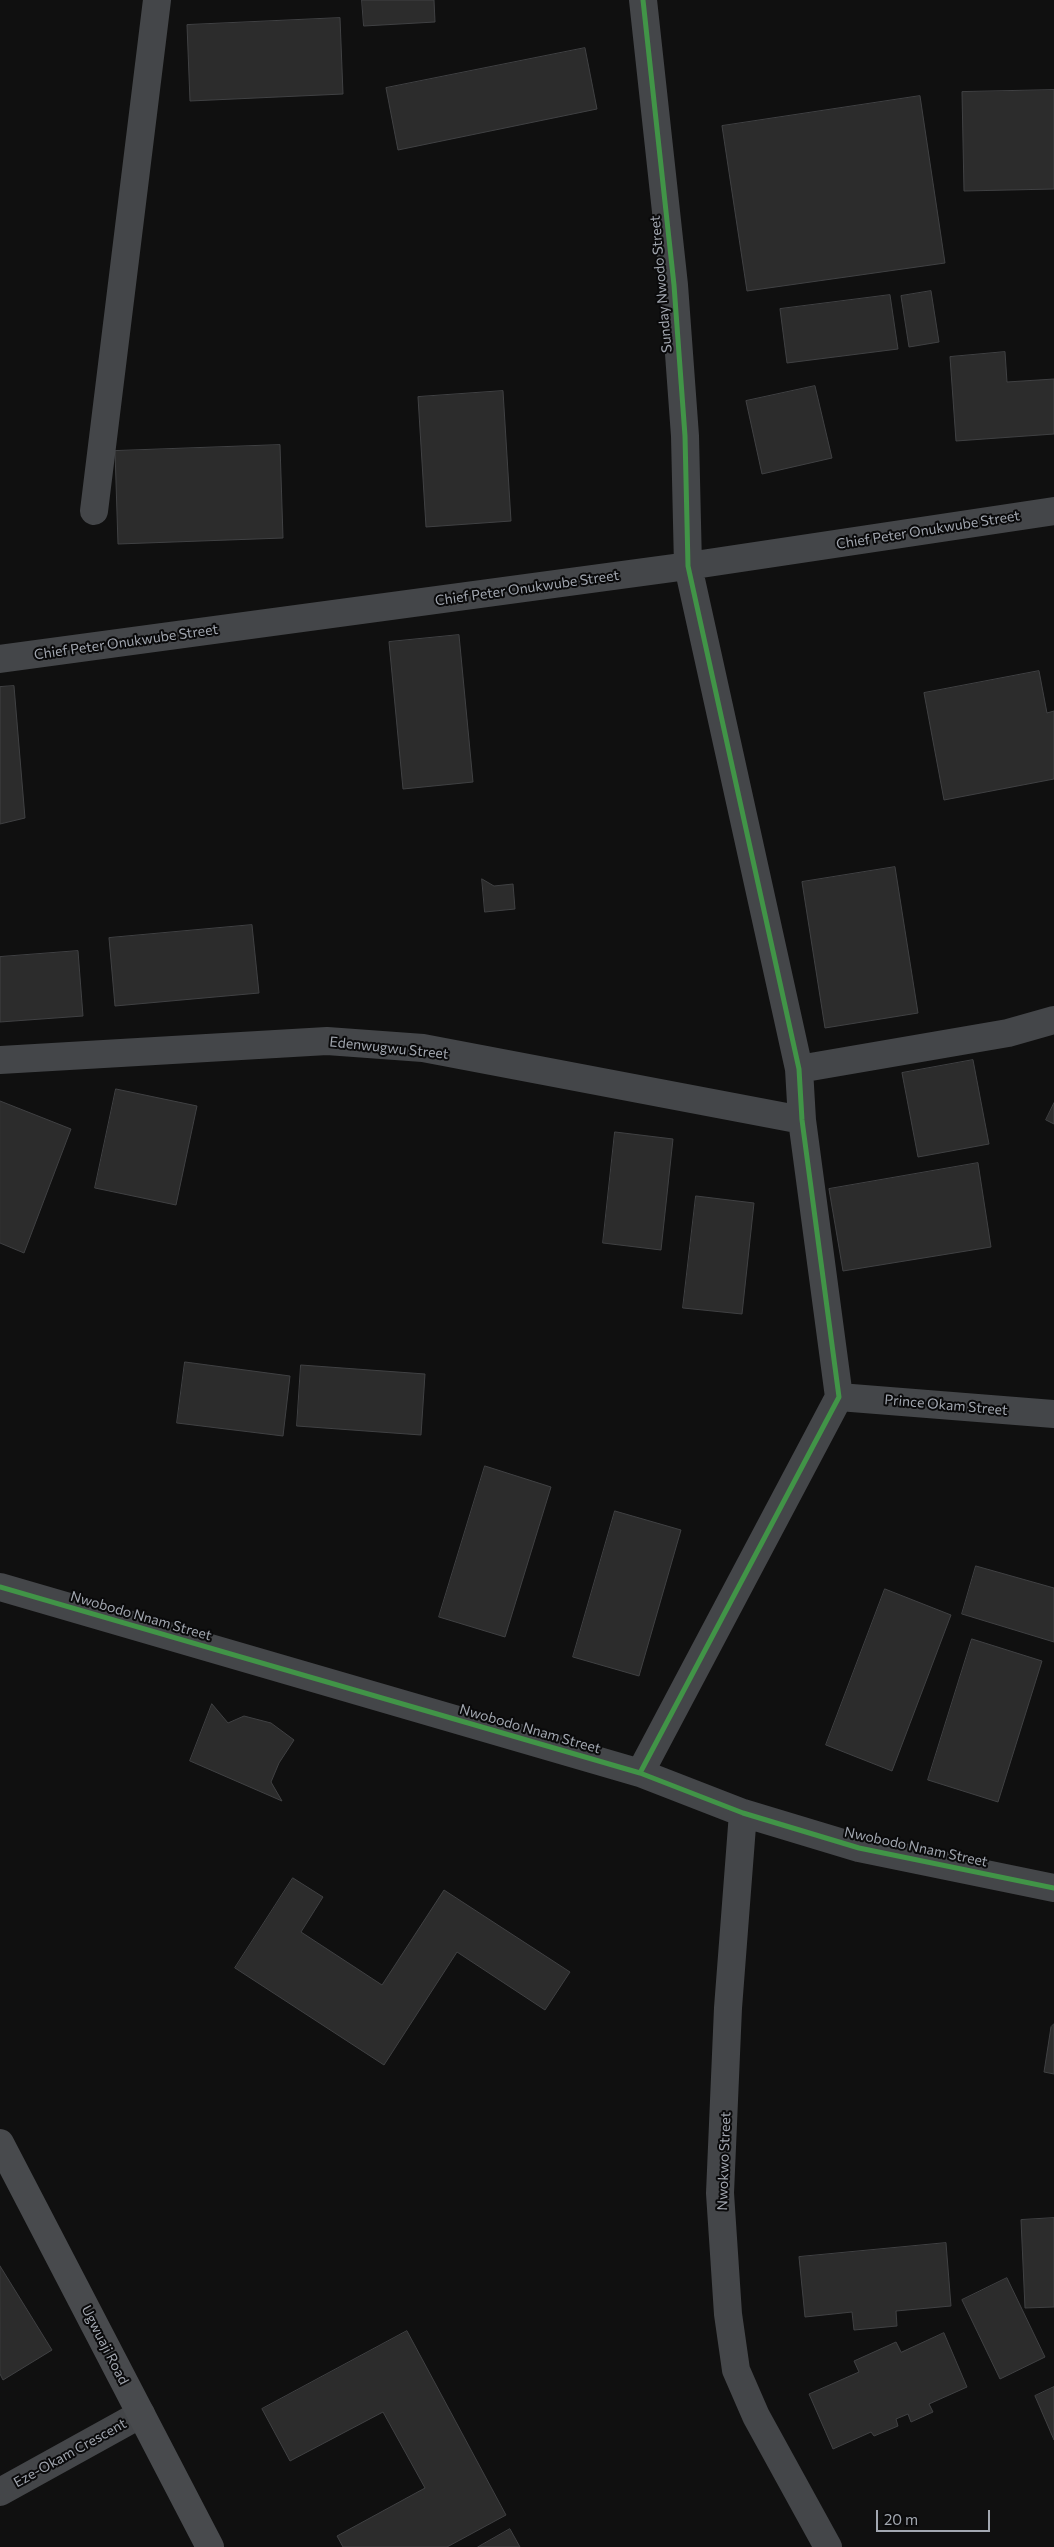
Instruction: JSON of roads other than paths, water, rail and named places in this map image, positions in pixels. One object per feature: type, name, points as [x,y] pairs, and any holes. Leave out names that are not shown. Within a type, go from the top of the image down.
[{"type":"main road","name":"Ugwuaji Road","points":[[0,2143],[210,2547]]},
{"type":"street","points":[[94,511],[157,0]]},
{"type":"street","name":"Sunday Nwodo Street","points":[[643,0],[674,285],[685,436],[688,566],[799,1069],[802,1120],[839,1397]]},
{"type":"street","name":"Chief Peter Onukwube Street","points":[[0,659],[688,566],[1054,511]]},
{"type":"street","points":[[799,1069],[1008,1033],[1054,1020]]},
{"type":"street","name":"Edenwugwu Street","points":[[0,1060],[327,1041],[403,1046],[802,1120]]},
{"type":"street","points":[[640,1773],[839,1397]]},
{"type":"street","name":"Prince Okam Street","points":[[839,1397],[1054,1414]]},
{"type":"street","name":"Nwobodo Nnam Street","points":[[0,1587],[640,1773],[743,1812],[859,1848],[1054,1888]]},
{"type":"street","name":"Nwokwo Street","points":[[743,1812],[728,2008],[720,2193],[728,2314],[736,2370],[756,2416],[828,2547]]},
{"type":"street","name":"Eze-Okam Crescent","points":[[0,2492],[141,2414]]}]
